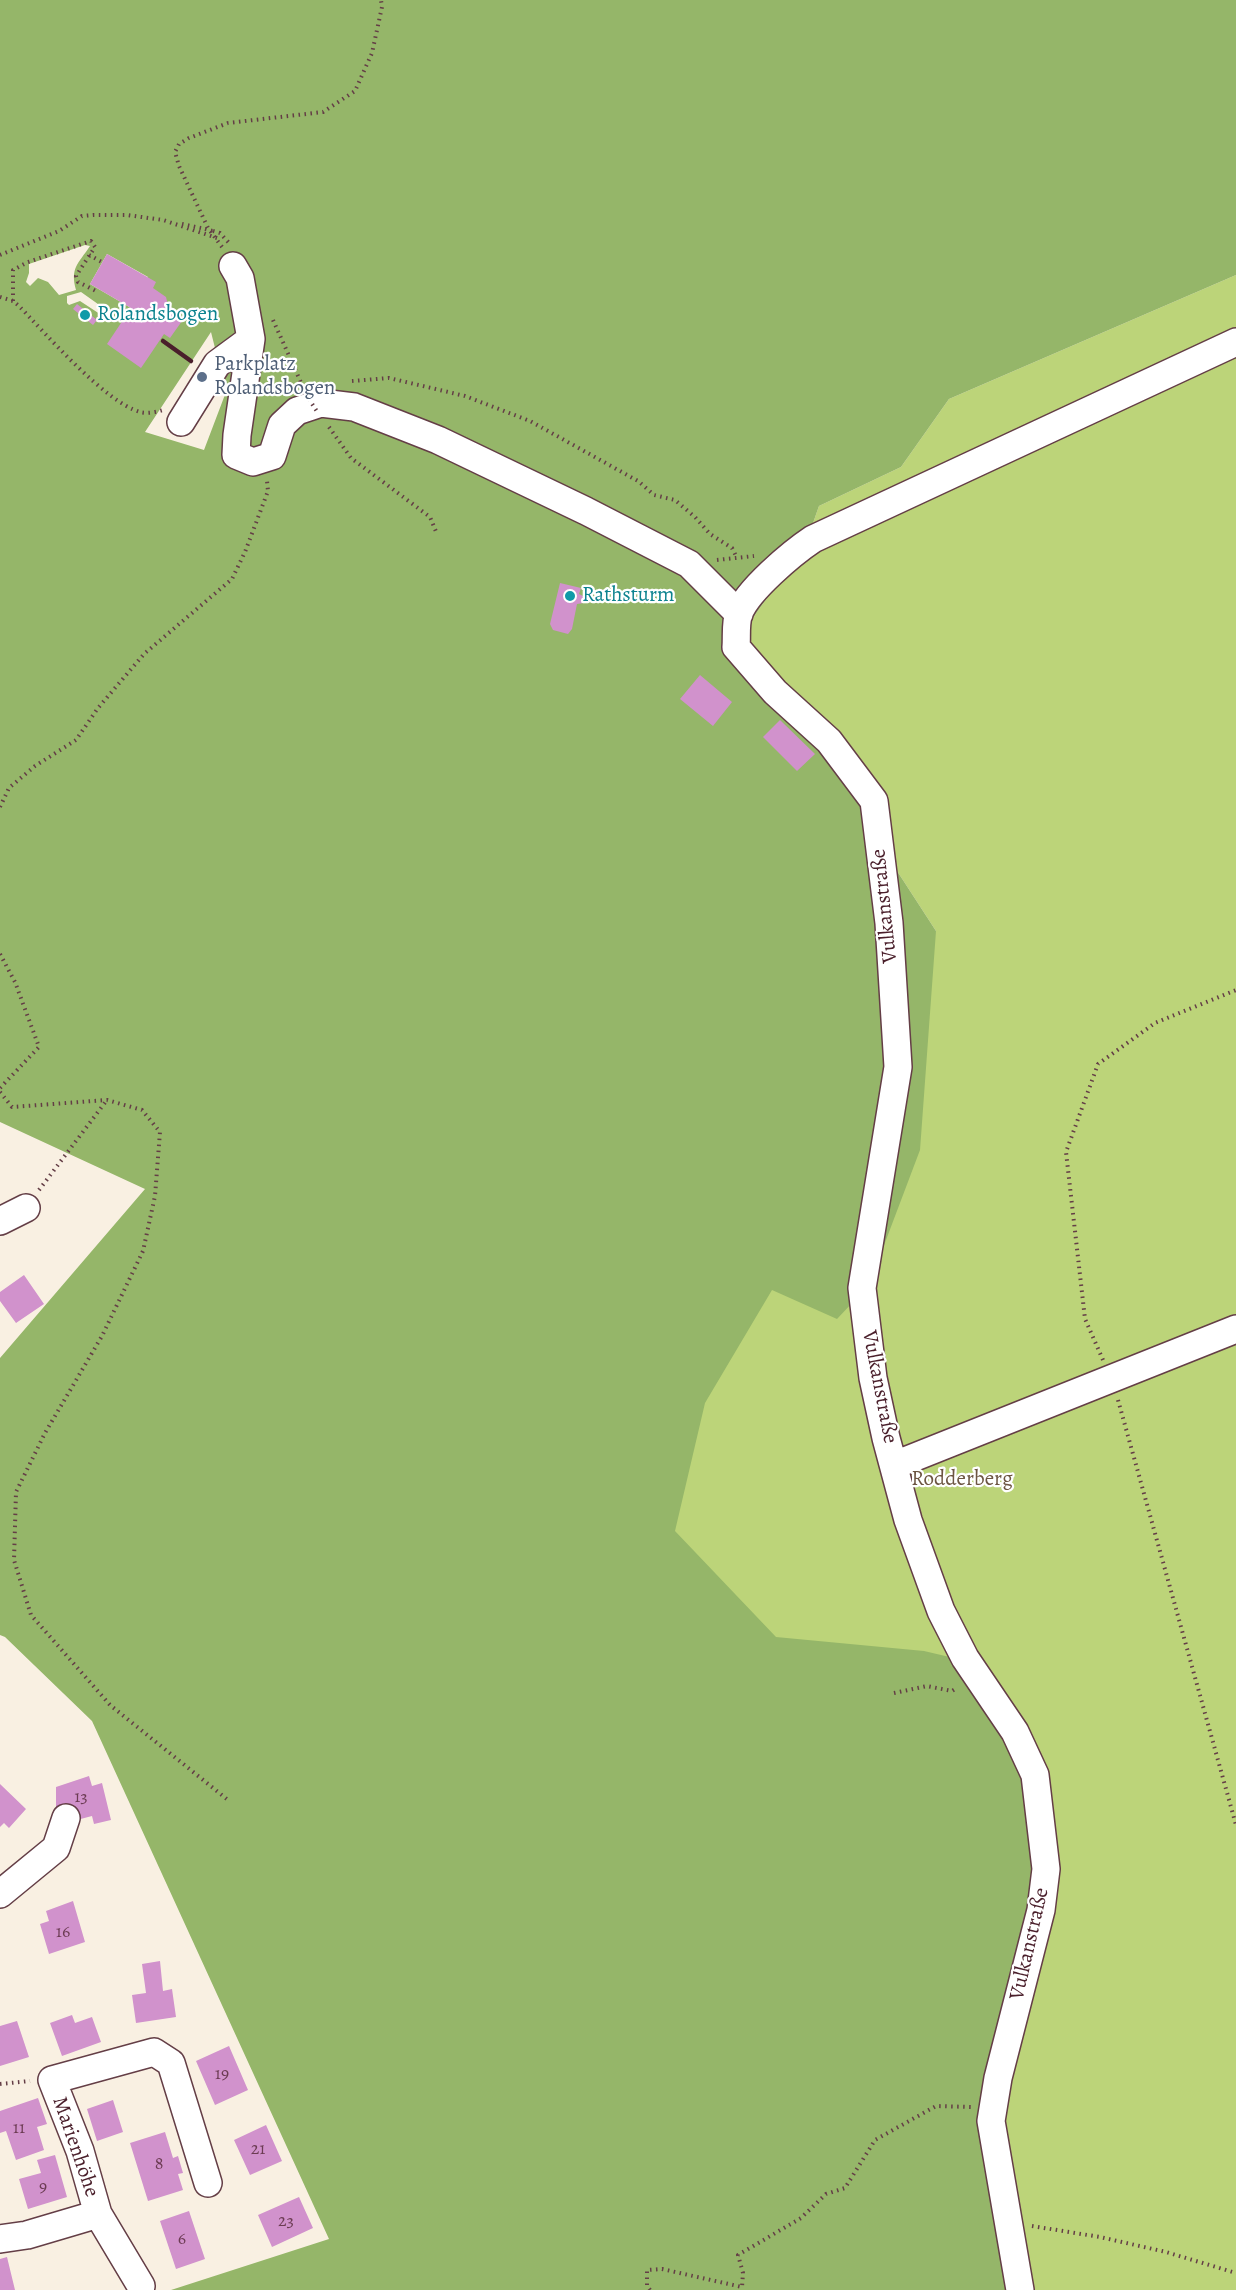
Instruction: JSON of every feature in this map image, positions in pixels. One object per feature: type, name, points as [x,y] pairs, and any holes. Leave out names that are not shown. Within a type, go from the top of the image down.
[{"type":"lane","points":[[233,266],[240,278],[251,339],[236,455],[254,462],[272,456],[282,425],[297,411],[321,403],[354,406],[438,440],[586,511],[689,564],[739,614],[752,595],[790,554],[813,539],[1236,342]]},
{"type":"lane","points":[[181,422],[217,364],[251,339]]},
{"type":"lane","name":"Vulkanstraße","points":[[739,614],[736,647],[775,692],[828,741],[874,801],[889,923],[898,1067],[862,1288],[873,1378],[908,1520],[940,1611],[965,1658],[1016,1731],[1035,1775],[1046,1869],[1041,1911],[998,2078],[991,2121],[1020,2290]]},
{"type":"lane","points":[[0,1221],[26,1208]]},
{"type":"lane","points":[[895,1465],[1236,1329]]},
{"type":"lane","points":[[0,1894],[56,1848],[66,1818]]},
{"type":"lane","name":"Marienhöhe","points":[[141,2286],[98,2214],[80,2151],[52,2079],[154,2052],[171,2063],[208,2183]]},
{"type":"lane","name":"Marienhöhe","points":[[0,2239],[27,2235],[98,2214]]},
{"type":"path","points":[[164,220],[217,239],[208,228],[179,166],[175,152],[180,144],[189,138],[228,123],[323,112],[356,91],[372,52],[382,7],[381,0]]},
{"type":"path","points":[[0,255],[59,231],[82,216],[127,215],[164,220],[220,233]]},
{"type":"path","points":[[13,301],[13,270],[30,261],[91,241],[95,247],[76,276],[78,282],[96,291]]},
{"type":"path","points":[[89,255],[102,262]]},
{"type":"path","points":[[0,297],[13,301],[65,354],[121,404],[142,413],[152,413],[201,391]]},
{"type":"path","points":[[349,382],[389,378],[465,396],[530,421],[638,481],[654,495],[675,500],[710,534],[732,548],[737,558]]},
{"type":"path","points":[[298,393],[311,387]]},
{"type":"path","points":[[309,399],[351,458],[430,517],[437,534]]},
{"type":"path","points":[[0,807],[9,788],[35,766],[76,740],[98,708],[144,654],[232,579],[245,552],[268,491],[265,459]]},
{"type":"path","points":[[0,954],[15,982],[39,1047],[0,1090],[12,1107],[107,1100],[142,1110],[160,1132],[155,1196],[143,1251],[102,1336],[45,1433],[16,1492],[14,1560],[32,1615],[110,1705],[228,1800]]},
{"type":"path","points":[[26,1208],[107,1100]]},
{"type":"path","points":[[894,1693],[927,1686],[952,1691],[978,1676]]},
{"type":"path","points":[[0,2084],[52,2079]]},
{"type":"path","points":[[650,2290],[647,2286],[647,2270],[662,2269],[742,2287],[743,2273],[738,2255],[801,2218],[826,2194],[845,2188],[875,2140],[936,2106],[993,2107]]},
{"type":"path","points":[[1009,2230],[1023,2225],[1100,2237],[1166,2252],[1236,2273]]},
{"type":"green space","points":[[0,0],[1236,0],[1236,275],[949,399],[901,467],[819,506],[806,543],[736,642],[864,768],[888,857],[936,931],[920,1150],[869,1285],[837,1319],[772,1290],[705,1403],[675,1531],[776,1637],[924,1651],[958,1659],[1029,1776],[1041,1870],[992,2076],[1015,2290],[171,2290],[329,2239],[92,1721],[5,1637],[0,1635],[0,1358],[145,1189],[0,1122]],"holes":[[[85,245],[90,246],[75,271],[76,290],[59,295],[48,282],[38,278],[30,286],[26,282],[29,264]],[[107,254],[148,277],[131,308],[90,284]],[[81,292],[112,314],[109,320],[80,301],[69,305],[67,296]],[[211,332],[226,392],[204,450],[145,432]]]},
{"type":"green space","name":"Rodderberg","points":[[1236,275],[1236,2290],[876,2290],[657,1563],[645,1471],[936,931],[888,857],[736,642],[806,543],[819,506],[901,467],[949,399]]},
{"type":"building","points":[[107,254],[156,282],[153,288],[166,297],[169,309],[182,321],[170,338],[164,334],[141,368],[107,344],[131,308],[90,284]]},
{"type":"building","name":"Rolandsbogen","points":[[77,304],[97,320],[93,325],[73,309]]},
{"type":"building","points":[[560,583],[581,588],[579,594],[585,597],[584,603],[577,604],[572,629],[568,634],[553,630],[550,624]]},
{"type":"building","points":[[700,675],[732,702],[713,726],[680,699]]},
{"type":"building","points":[[780,720],[815,754],[797,771],[763,737]]},
{"type":"building","points":[[24,1275],[44,1304],[16,1323],[0,1301],[0,1292]]},
{"type":"building","points":[[89,1776],[92,1786],[102,1783],[111,1820],[94,1824],[92,1816],[73,1821],[56,1812],[56,1787]]},
{"type":"building","points":[[0,1784],[26,1809],[9,1828],[4,1823],[0,1827]]},
{"type":"building","points":[[73,1901],[85,1942],[49,1954],[40,1924],[49,1921],[46,1911]]},
{"type":"building","points":[[160,1961],[163,1991],[172,1989],[176,2017],[136,2023],[132,1995],[146,1993],[142,1964]]},
{"type":"building","points":[[72,2015],[75,2023],[92,2017],[101,2042],[62,2056],[50,2023]]},
{"type":"building","points":[[17,2021],[29,2057],[0,2066],[0,2026]]},
{"type":"building","points":[[229,2046],[248,2090],[215,2105],[196,2061]]},
{"type":"building","points":[[38,2098],[47,2124],[37,2127],[44,2150],[16,2160],[6,2131],[0,2133],[0,2111]]},
{"type":"building","points":[[113,2100],[123,2132],[97,2141],[87,2109]]},
{"type":"building","points":[[266,2125],[282,2161],[250,2175],[234,2140]]},
{"type":"building","points":[[165,2132],[173,2158],[178,2156],[183,2173],[178,2174],[183,2190],[148,2201],[130,2143]]},
{"type":"building","points":[[55,2155],[67,2197],[28,2209],[19,2179],[41,2173],[37,2160]]},
{"type":"building","points":[[299,2197],[313,2228],[272,2247],[258,2215]]},
{"type":"building","points":[[189,2211],[205,2259],[176,2269],[160,2221]]},
{"type":"building","points":[[7,2257],[15,2290],[0,2290],[0,2259]]},
{"type":"railway","points":[[163,341],[191,361]]},
{"type":"place","name":"Rolandsbogen","points":[[85,315]]},
{"type":"place","name":"Parkplatz Rolandsbogen","points":[[202,377]]},
{"type":"place","name":"Rathsturm","points":[[570,596]]}]
